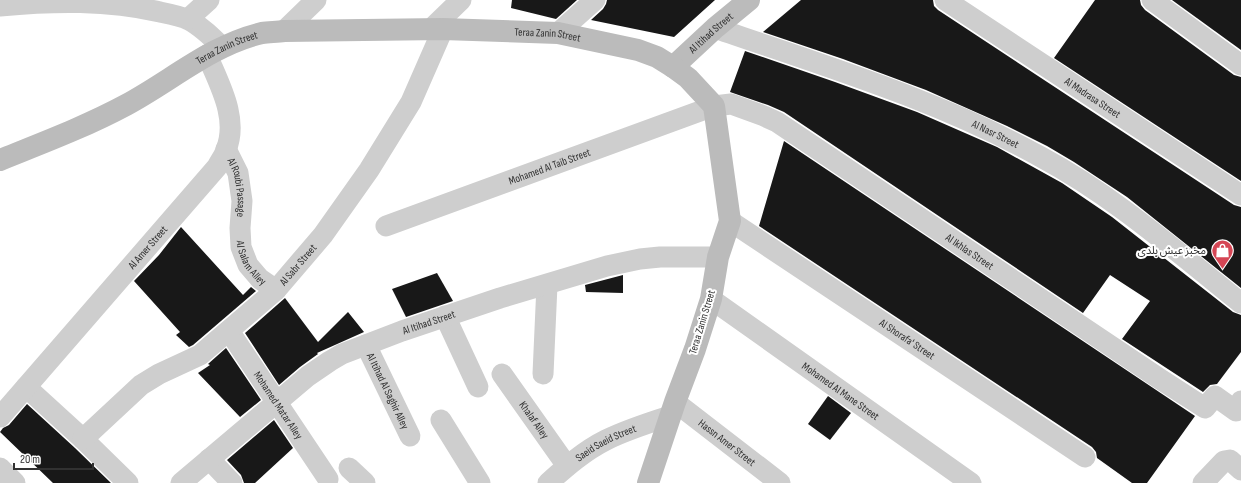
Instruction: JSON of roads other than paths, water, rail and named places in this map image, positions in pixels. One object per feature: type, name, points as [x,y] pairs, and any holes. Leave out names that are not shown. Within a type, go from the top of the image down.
[{"type":"street","points":[[188,20],[208,0]]},
{"type":"street","points":[[284,31],[316,0]]},
{"type":"street","points":[[437,29],[461,0]]},
{"type":"street","points":[[558,33],[595,0]]},
{"type":"street","name":"Al Itihad Street","points":[[673,67],[715,28],[749,0]]},
{"type":"street","name":"Al Madrasa Street","points":[[945,0],[1241,195]]},
{"type":"street","points":[[1152,0],[1241,65]]},
{"type":"street","points":[[0,6],[46,1],[76,1],[109,2],[150,10],[188,20],[203,29],[214,51]]},
{"type":"street","name":"Al Nasr Street","points":[[715,28],[853,76],[941,109],[1042,157],[1119,206],[1241,303]]},
{"type":"street","name":"Teraa Zanin Street","points":[[0,160],[94,121],[127,105],[214,51],[264,33],[284,31],[437,29],[558,33],[638,50],[657,57],[688,78],[714,106],[730,221],[718,257],[711,300],[695,349],[672,409],[648,483]]},
{"type":"street","name":"Al Sabr Street","points":[[83,439],[141,385],[159,374],[200,355],[276,290],[323,235],[369,170],[411,102],[437,29]]},
{"type":"street","name":"Al Amer Street","points":[[0,417],[217,166],[226,149],[230,129],[228,109],[214,51]]},
{"type":"street","name":"Al Ikhlas Street","points":[[714,106],[731,104],[777,122],[1205,408],[1215,396],[1236,411],[1240,405]]},
{"type":"street","name":"Mohamed Al Taib Street","points":[[386,226],[714,106]]},
{"type":"street","name":"Al Roubi Passage","points":[[226,149],[238,173],[242,200],[240,228]]},
{"type":"street","name":"Al Shorafa' Street","points":[[730,221],[1085,457]]},
{"type":"street","name":"Al Salam Alley","points":[[240,228],[241,247],[248,264],[260,279],[276,290]]},
{"type":"street","name":"Al Itihad Street","points":[[181,483],[308,376],[330,361],[366,345],[445,316],[608,266],[640,259],[660,257],[718,257]]},
{"type":"street","points":[[543,374],[547,285]]},
{"type":"street","name":"Mohamed Al Mane Street","points":[[711,300],[971,483]]},
{"type":"street","points":[[445,316],[478,387]]},
{"type":"street","name":"Mohamed Matar Alley","points":[[229,331],[328,479]]},
{"type":"street","name":"Al Itihad Al Saghir Alley","points":[[366,345],[410,436]]},
{"type":"street","name":"Khalaf Alley","points":[[502,374],[567,466]]},
{"type":"street","points":[[26,387],[128,483]]},
{"type":"street","name":"Saeid Saeid Street","points":[[548,483],[567,466],[605,441],[672,409]]},
{"type":"street","name":"Hassn Amer Street","points":[[672,409],[780,483]]},
{"type":"street","points":[[441,420],[480,483]]},
{"type":"street","points":[[209,459],[232,483]]},
{"type":"street","points":[[1203,483],[1232,465]]},
{"type":"street","points":[[0,468],[15,483]]},
{"type":"street","points":[[349,468],[365,483]]},
{"type":"place","name":"مخبز عيش بلدى","points":[[1222,270]]}]
